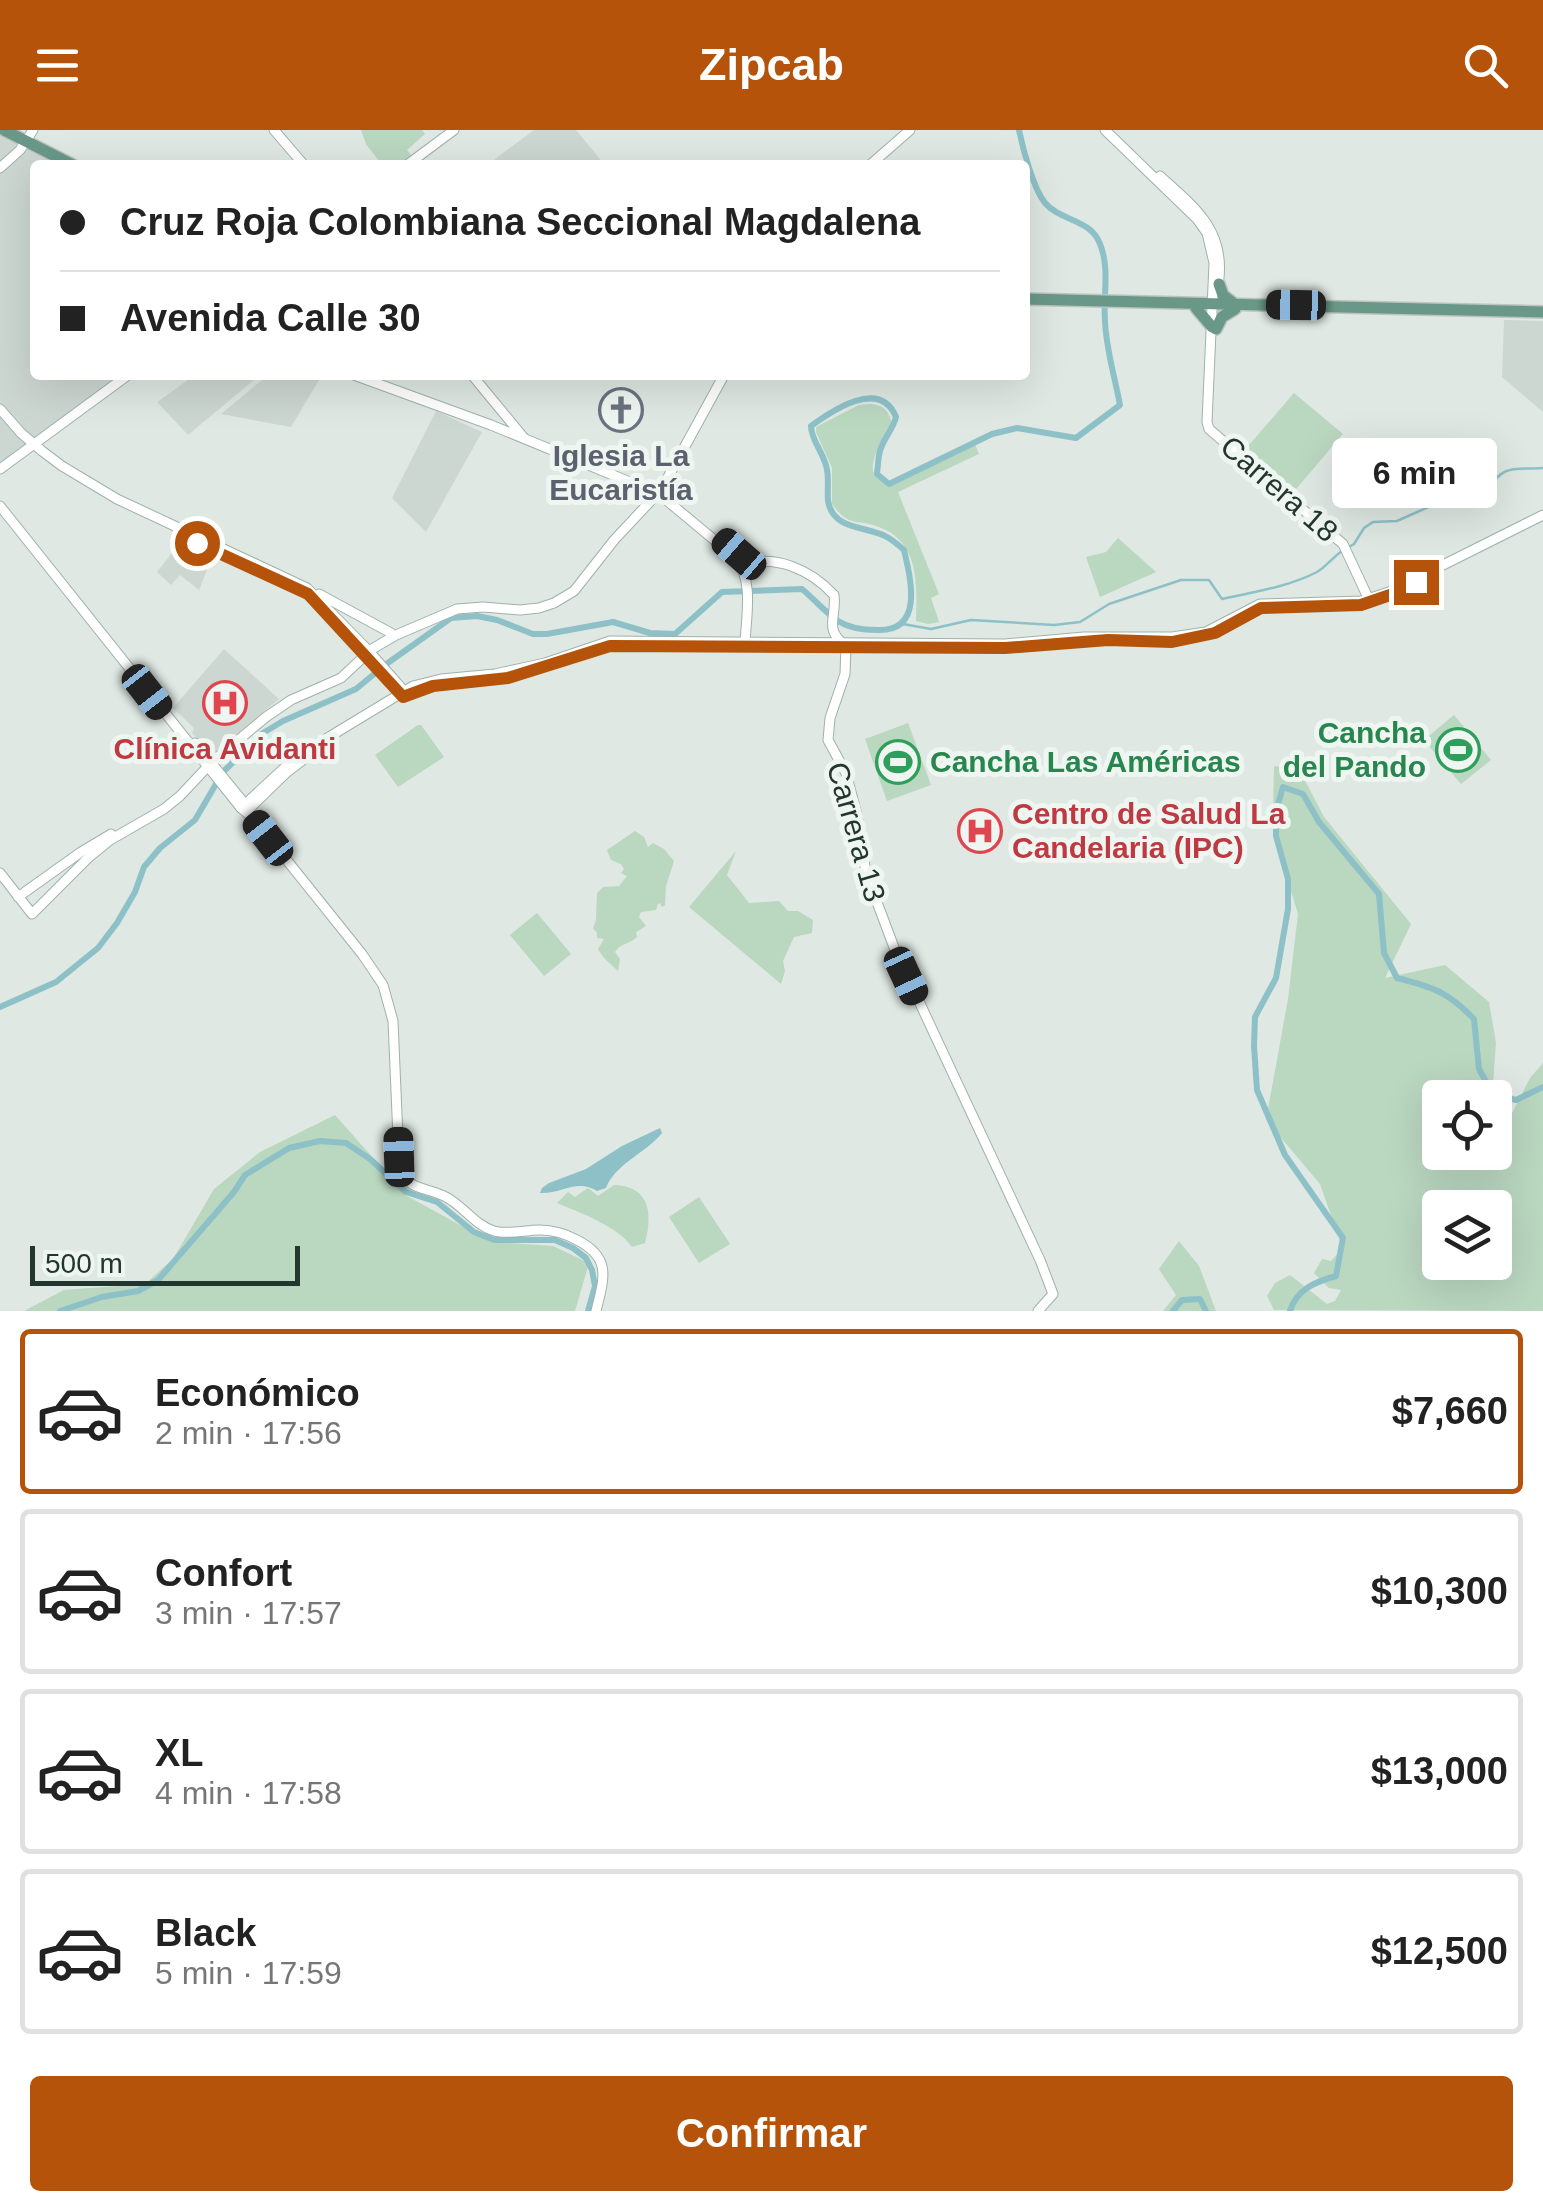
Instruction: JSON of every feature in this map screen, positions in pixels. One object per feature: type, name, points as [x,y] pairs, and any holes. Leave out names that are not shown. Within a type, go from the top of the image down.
[{"type":"main road","points":[[4,130],[29,136],[65,160]]},
{"type":"main road","points":[[14,130],[73,160]]},
{"type":"main road","points":[[270,130],[292,160]]},
{"type":"main road","points":[[270,130],[299,160]]},
{"type":"main road","points":[[417,160],[457,130]]},
{"type":"main road","points":[[872,160],[906,130]]},
{"type":"main road","points":[[1105,130],[1202,226],[1213,254],[1216,284],[1235,306],[1543,315]]},
{"type":"main road","points":[[1113,130],[1206,220],[1219,252],[1214,328]]},
{"type":"main road","points":[[0,168],[29,136]]},
{"type":"main road","points":[[1196,305],[1210,295],[1216,284]]},
{"type":"main road","points":[[1030,302],[1501,306],[1543,315]]},
{"type":"main road","points":[[1196,305],[1214,328]]},
{"type":"main road","points":[[1214,328],[1235,306]]},
{"type":"main road","name":"Carrera 18","points":[[1214,328],[1207,422],[1346,548],[1369,601]]},
{"type":"main road","points":[[32,445],[114,380]]},
{"type":"main road","points":[[0,466],[121,380]]},
{"type":"main road","points":[[368,380],[526,437]]},
{"type":"main road","points":[[379,380],[658,491],[722,540],[743,564],[749,583],[748,643]]},
{"type":"main road","points":[[480,380],[526,437]]},
{"type":"main road","points":[[368,654],[396,636],[458,609],[530,609],[565,597],[582,584],[614,539],[658,491],[719,380]]},
{"type":"main road","points":[[0,409],[68,477],[119,506],[298,588],[368,654]]},
{"type":"main road","points":[[21,432],[22,441],[122,502],[307,588],[392,633]]},
{"type":"main road","points":[[18,897],[81,852],[162,806],[276,710],[341,678],[392,633],[443,608],[483,602],[529,605],[562,595],[578,582],[614,533],[658,491]]},
{"type":"main road","points":[[0,502],[242,800],[382,985],[394,1021],[399,1161],[408,1182],[448,1198],[493,1231],[558,1231],[592,1248],[601,1260],[603,1274],[596,1311]]},
{"type":"main road","points":[[242,800],[296,757],[402,691],[508,678],[610,646],[748,643],[1005,648],[1108,640],[1172,642],[1215,633],[1261,608],[1361,605],[1390,595],[1543,517]]},
{"type":"main road","points":[[743,564],[778,562],[820,582],[834,595],[834,636],[843,644]]},
{"type":"main road","points":[[307,588],[402,691]]},
{"type":"main road","name":"Carrera 13","points":[[843,644],[845,674],[830,718],[828,740],[846,772],[858,815],[866,873],[894,950],[1050,1285],[1052,1295],[1038,1311]]},
{"type":"main road","points":[[242,800],[402,691]]},
{"type":"main road","points":[[0,873],[32,914],[99,849],[164,809],[211,766]]},
{"type":"shaded area","points":[[0,130],[61,160],[30,160],[30,380],[119,380],[0,468]]},
{"type":"shaded area","points":[[534,130],[576,130],[601,160],[494,160]]},
{"type":"shaded area","points":[[1504,320],[1543,321],[1543,412],[1502,377]]},
{"type":"shaded area","points":[[188,380],[254,380],[188,435],[157,402]]},
{"type":"shaded area","points":[[262,380],[319,380],[291,427],[221,414]]},
{"type":"shaded area","points":[[436,411],[482,432],[426,532],[392,498]]},
{"type":"shaded area","points":[[194,544],[214,552],[199,590],[180,575],[171,585],[157,572],[176,548],[183,553]]},
{"type":"shaded area","name":"Clínica Avidanti","points":[[224,649],[279,699],[213,754],[173,708]]},
{"type":"green space","points":[[361,130],[422,130],[425,134],[407,150],[411,155],[404,160],[378,160]]},
{"type":"green space","points":[[1294,393],[1343,434],[1291,495],[1242,453]]},
{"type":"green space","points":[[859,405],[885,409],[892,423],[875,455],[873,468],[874,474],[888,486],[975,444],[979,454],[898,492],[939,594],[931,598],[939,622],[916,621],[913,566],[902,543],[879,527],[849,520],[832,504],[832,468],[816,427]]},
{"type":"green space","points":[[1118,538],[1156,572],[1100,597],[1086,557],[1106,552]]},
{"type":"green space","name":"Cancha del Pando","points":[[1454,715],[1491,760],[1461,784],[1424,740]]},
{"type":"green space","name":"Cancha Las Américas","points":[[908,723],[931,785],[887,801],[865,739]]},
{"type":"green space","points":[[418,725],[444,757],[398,787],[375,755]]},
{"type":"green space","points":[[1274,766],[1299,769],[1324,817],[1411,924],[1385,978],[1445,965],[1489,1002],[1496,1043],[1493,1080],[1422,1080],[1422,1170],[1512,1170],[1512,1113],[1530,1078],[1543,1063],[1543,1311],[1274,1310],[1267,1296],[1275,1283],[1290,1275],[1327,1304],[1335,1301],[1341,1290],[1329,1288],[1314,1273],[1322,1259],[1331,1261],[1337,1254],[1340,1241],[1320,1184],[1266,1120],[1288,999],[1298,914],[1280,855],[1273,813]]},
{"type":"green space","points":[[635,831],[644,837],[648,847],[653,843],[674,861],[665,905],[660,903],[656,910],[641,912],[639,917],[646,926],[615,952],[620,959],[618,971],[598,949],[604,939],[597,938],[593,928],[597,893],[603,887],[619,886],[627,876],[607,850]]},
{"type":"green space","points":[[736,851],[727,875],[749,903],[779,901],[788,911],[798,911],[813,920],[812,933],[794,937],[783,961],[781,984],[689,907]]},
{"type":"green space","points":[[537,913],[571,954],[544,976],[510,935]]},
{"type":"green space","points":[[335,1115],[407,1196],[491,1242],[553,1246],[589,1263],[575,1311],[24,1311],[64,1290],[145,1284],[173,1259],[214,1189],[260,1152]]},
{"type":"green space","points":[[614,1185],[635,1190],[642,1196],[649,1222],[645,1243],[632,1247],[608,1227],[557,1203],[568,1192],[575,1197],[588,1188],[598,1196]]},
{"type":"green space","points":[[699,1197],[730,1244],[699,1263],[669,1217]]},
{"type":"green space","points":[[1179,1241],[1199,1266],[1216,1311],[1163,1311],[1176,1295],[1159,1269]]},
{"type":"water","points":[[660,1128],[662,1133],[623,1165],[606,1188],[597,1191],[576,1186],[540,1193],[549,1183],[586,1169]]},
{"type":"waterway","points":[[1019,130],[1027,160]]},
{"type":"waterway","points":[[0,1007],[56,982],[98,948],[135,892],[144,867],[160,848],[195,820],[223,772],[263,733],[356,689],[451,618],[477,616],[533,634],[613,622],[650,633],[675,634],[722,592],[802,589],[847,625],[877,630],[902,623],[911,602],[904,550],[885,536],[836,517],[828,501],[826,464],[811,426],[856,401],[868,398],[889,406],[896,417],[880,451],[877,474],[889,484],[992,434],[1017,428],[1076,438],[1120,405],[1106,332],[1105,272],[1100,244],[1090,230],[1045,203],[1030,169]]},
{"type":"waterway","points":[[1349,547],[1373,522],[1397,521],[1469,489],[1487,490],[1499,475],[1511,470],[1543,468]]},
{"type":"waterway","points":[[903,624],[931,629],[971,620],[1054,625],[1080,622],[1109,604],[1181,580],[1209,580],[1222,599],[1306,577],[1342,551]]},
{"type":"waterway","points":[[1290,1311],[1297,1297],[1308,1288],[1336,1276],[1343,1238],[1285,1155],[1257,1090],[1255,1017],[1276,978],[1288,909],[1288,879],[1276,836],[1276,811],[1283,787],[1303,794],[1319,822],[1379,894],[1384,953],[1397,978],[1439,992],[1474,1019],[1479,1069],[1493,1094],[1516,1100],[1543,1087]]},
{"type":"waterway","points":[[60,1311],[102,1297],[138,1291],[158,1280],[245,1175],[289,1148],[320,1141],[346,1143],[406,1192],[437,1202],[474,1232],[494,1240],[555,1240],[573,1248],[586,1258],[592,1270],[595,1286],[588,1311]]},
{"type":"waterway","points":[[1173,1311],[1182,1300],[1200,1299],[1206,1311]]},
{"type":"place","name":"Iglesia La Eucaristía","points":[[621,410]]},
{"type":"place","name":"Clínica Avidanti","points":[[225,703]]},
{"type":"place","name":"Cancha del Pando","points":[[1458,750]]},
{"type":"place","name":"Cancha Las Américas","points":[[898,762]]},
{"type":"place","name":"Centro de Salud La Candelaria (IPC)","points":[[980,831]]},
{"type":"route","points":[[197,543],[308,594],[403,697],[433,686],[508,678],[610,646],[1005,648],[1108,640],[1172,642],[1215,633],[1261,608],[1361,605],[1416,582]]}]
